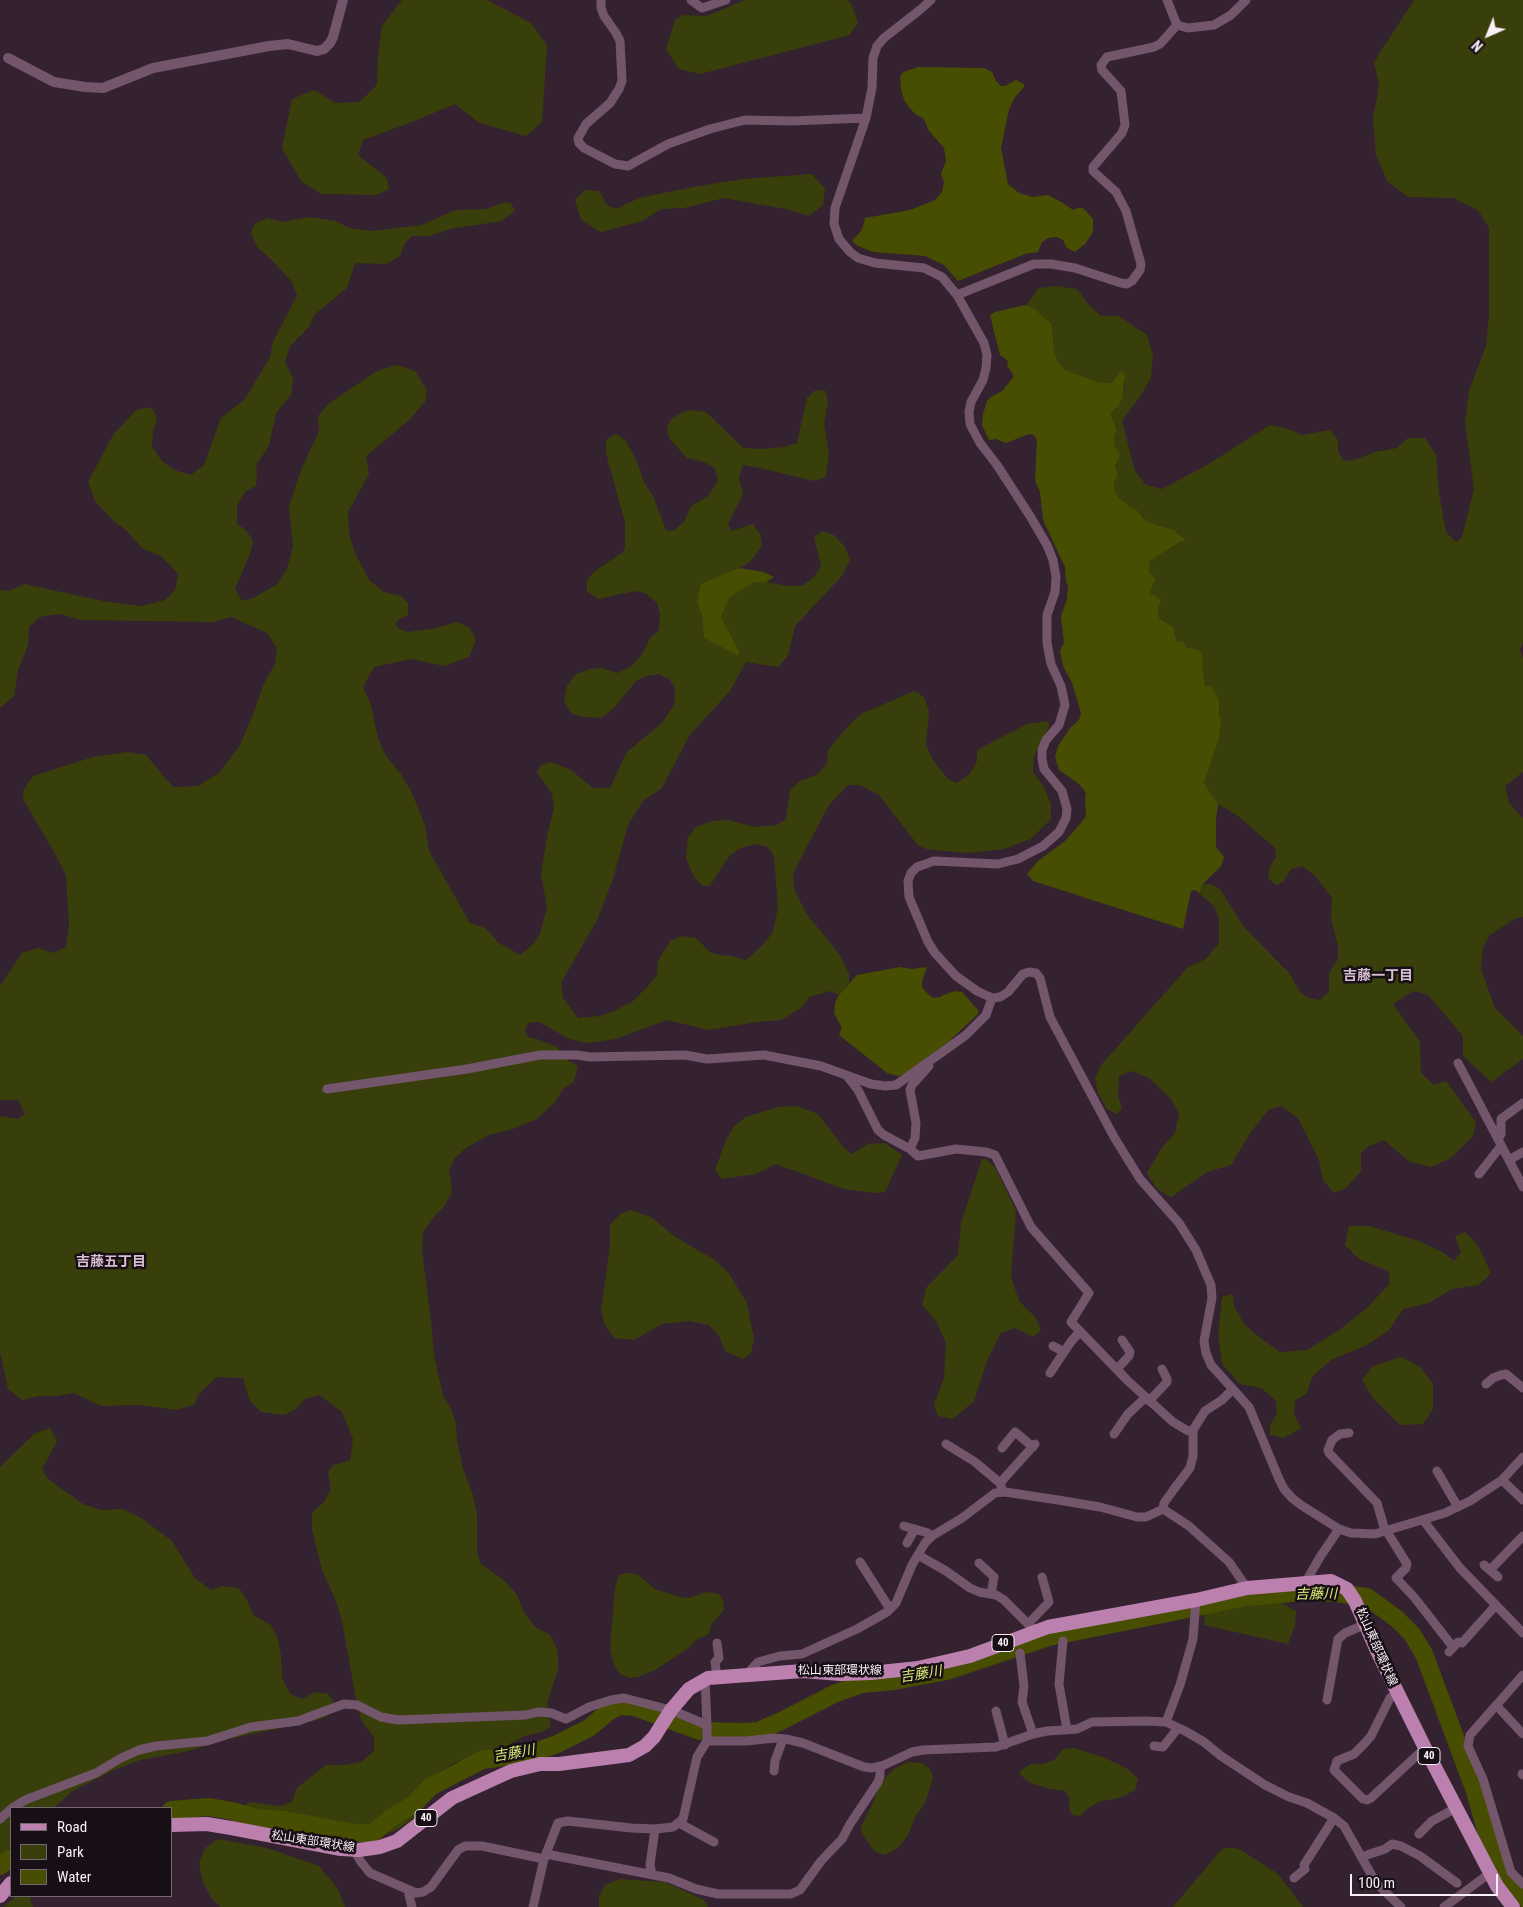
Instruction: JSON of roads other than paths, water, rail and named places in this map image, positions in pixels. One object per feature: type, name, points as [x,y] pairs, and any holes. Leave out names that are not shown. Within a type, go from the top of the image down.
[{"type":"main road","name":"松山東部環状線","points":[[172,1825],[207,1824],[314,1845],[354,1850],[380,1847],[397,1841],[452,1798],[511,1770],[540,1764],[559,1764],[629,1755],[645,1746],[688,1689],[711,1678],[803,1671],[841,1674],[871,1673],[918,1668],[970,1656],[1032,1628],[1196,1606],[1247,1588],[1331,1582],[1346,1589],[1356,1601],[1397,1693],[1425,1748],[1497,1886],[1513,1907]]},
{"type":"main road","points":[[0,1896],[10,1884]]},
{"type":"street","points":[[8,58],[54,82],[103,88],[153,68],[274,45],[288,44],[317,50],[324,49],[334,36],[343,0]]},
{"type":"street","points":[[601,0],[604,16],[620,41],[622,81],[610,103],[586,124],[578,138],[579,143],[584,148],[615,164],[628,166],[668,144],[710,129],[745,120],[791,121],[866,118]]},
{"type":"street","points":[[691,0],[702,8],[726,0]]},
{"type":"street","points":[[931,0],[884,38],[877,46],[873,58],[872,88],[866,118],[835,208],[834,224],[839,239],[850,252],[866,261],[913,266],[934,272],[949,284],[957,295],[984,343],[987,354],[986,368],[983,380],[971,402],[969,412],[972,428],[980,443],[1013,489],[1047,545],[1053,560],[1056,577],[1055,592],[1048,615],[1047,643],[1051,664],[1062,690],[1065,705],[1059,725],[1046,740],[1042,750],[1044,769],[1062,791],[1068,809],[1066,818],[1058,832],[1043,846],[1018,860],[998,864],[934,861],[925,863],[911,873],[908,881],[909,897],[928,942],[935,953],[956,976],[977,991],[992,998],[1000,997],[1008,992],[1023,974],[1029,972],[1036,973],[1040,978],[1050,1017],[1114,1137],[1140,1179],[1179,1223],[1206,1270],[1211,1285],[1212,1298],[1204,1341],[1206,1353],[1212,1365],[1255,1418],[1284,1489],[1301,1505],[1339,1529],[1351,1533],[1364,1535],[1387,1531],[1458,1507],[1502,1480],[1523,1458]]},
{"type":"street","points":[[1167,0],[1177,25]]},
{"type":"street","points":[[1177,25],[1188,28],[1214,25],[1231,15],[1246,0]]},
{"type":"street","points":[[957,295],[1034,264],[1051,264],[1075,268],[1127,284],[1137,276],[1140,270],[1140,258],[1126,211],[1116,192],[1093,171],[1096,162],[1122,133],[1124,125],[1121,91],[1102,70],[1101,65],[1107,57],[1160,44],[1177,25]]},
{"type":"street","points":[[327,1089],[467,1069],[540,1055],[685,1055],[707,1059],[764,1055],[821,1066],[871,1084],[896,1085],[966,1035],[986,1015],[992,998]]},
{"type":"street","points":[[910,1149],[915,1138],[916,1123],[910,1090],[912,1085],[930,1066],[932,1060]]},
{"type":"street","points":[[1458,1063],[1523,1187]]},
{"type":"street","points":[[848,1077],[858,1090],[878,1130],[910,1149],[918,1156],[956,1149],[996,1155],[1031,1227],[1089,1293],[1070,1322],[1180,1428],[1188,1431],[1193,1430]]},
{"type":"street","points":[[1479,1174],[1499,1143],[1501,1119],[1523,1103]]},
{"type":"street","points":[[1508,1160],[1523,1152]]},
{"type":"street","points":[[1050,1373],[1080,1332]]},
{"type":"street","points":[[1117,1369],[1129,1356],[1130,1352],[1122,1340]]},
{"type":"street","points":[[1053,1346],[1064,1352]]},
{"type":"street","points":[[1114,1434],[1128,1414],[1166,1382],[1167,1379],[1162,1370]]},
{"type":"street","points":[[1486,1384],[1493,1378],[1506,1374],[1523,1388]]},
{"type":"street","points":[[1163,1509],[1164,1503],[1190,1468],[1193,1456],[1193,1430],[1205,1411],[1222,1400],[1233,1389]]},
{"type":"street","points":[[746,1675],[758,1662],[780,1656],[802,1654],[857,1629],[890,1609],[896,1603],[925,1543],[932,1536],[962,1518],[1002,1488],[1034,1445],[1015,1432],[1002,1448]]},
{"type":"street","points":[[1349,1433],[1340,1434],[1332,1440],[1328,1450],[1329,1454],[1377,1503],[1384,1527],[1407,1564],[1406,1568],[1396,1578],[1414,1597],[1451,1650],[1458,1642],[1462,1643],[1496,1605]]},
{"type":"street","points":[[946,1444],[975,1462],[1002,1488],[1100,1507],[1137,1517],[1146,1517],[1163,1509]]},
{"type":"street","points":[[1437,1471],[1458,1507]]},
{"type":"street","points":[[1502,1480],[1523,1500]]},
{"type":"street","points":[[1163,1509],[1189,1526],[1229,1562],[1247,1588]]},
{"type":"street","points":[[1423,1520],[1460,1568],[1523,1633]]},
{"type":"street","points":[[904,1526],[932,1536]]},
{"type":"street","points":[[907,1543],[915,1529]]},
{"type":"street","points":[[1305,1583],[1339,1529]]},
{"type":"street","points":[[1498,1577],[1487,1568],[1523,1536]]},
{"type":"street","points":[[918,1555],[970,1588],[1004,1600],[1032,1628],[1049,1602],[1042,1577]]},
{"type":"street","points":[[860,1562],[890,1609]]},
{"type":"street","points":[[979,1563],[994,1577],[991,1594]]},
{"type":"street","points":[[1166,1722],[1180,1685],[1193,1639],[1196,1606]]},
{"type":"street","points":[[1330,1696],[1338,1639],[1345,1633],[1366,1624]]},
{"type":"street","points":[[1063,1641],[1059,1684],[1067,1730]]},
{"type":"street","points":[[533,1907],[545,1857],[554,1829],[558,1823],[562,1821],[664,1830],[679,1824],[685,1814],[697,1757],[706,1740],[711,1678],[715,1662],[719,1658],[717,1643]]},
{"type":"street","points":[[1020,1653],[1024,1686],[1022,1702],[1033,1734]]},
{"type":"street","points":[[1523,1675],[1470,1735],[1468,1746],[1483,1779],[1511,1872],[1523,1884]]},
{"type":"street","points":[[1397,1693],[1390,1698],[1371,1736],[1354,1754],[1337,1761],[1334,1770],[1363,1799],[1367,1800],[1425,1748]]},
{"type":"street","points":[[14,1807],[25,1800],[96,1774],[121,1758],[139,1750],[156,1746],[208,1741],[251,1728],[298,1721],[344,1704],[357,1705],[381,1717],[398,1720],[526,1715],[538,1712],[551,1713],[566,1719],[589,1707],[624,1698],[669,1715],[707,1726]]},
{"type":"street","points":[[1496,1705],[1523,1734]]},
{"type":"street","points":[[996,1711],[1005,1745]]},
{"type":"street","points":[[706,1740],[746,1741],[769,1738],[783,1739],[803,1743],[864,1767],[880,1767],[912,1752],[986,1748],[1005,1745],[1033,1734],[1047,1731],[1077,1730],[1092,1722],[1166,1722],[1204,1742],[1221,1756],[1265,1785],[1289,1797],[1307,1803],[1334,1818],[1344,1826],[1376,1883],[1401,1907]]},
{"type":"street","points":[[1154,1746],[1163,1747],[1178,1728]]},
{"type":"street","points":[[774,1771],[775,1761],[783,1739]]},
{"type":"street","points":[[354,1850],[370,1873],[416,1893],[423,1892],[431,1887],[458,1850],[465,1846],[473,1845],[669,1878],[696,1890],[718,1894],[791,1894],[800,1890],[821,1861],[842,1839],[878,1782],[881,1772],[880,1767]]},
{"type":"street","points":[[1419,1834],[1432,1821],[1456,1808]]},
{"type":"street","points":[[0,1819],[10,1810]]},
{"type":"street","points":[[1294,1878],[1305,1869],[1304,1865],[1334,1818]]},
{"type":"street","points":[[679,1824],[714,1842]]},
{"type":"street","points":[[652,1875],[650,1865],[655,1829]]},
{"type":"street","points":[[1361,1857],[1385,1849],[1392,1844],[1401,1846],[1420,1856],[1457,1884]]},
{"type":"street","points":[[1444,1907],[1490,1873]]},
{"type":"street","points":[[410,1891],[412,1907]]},
{"type":"water","points":[[918,67],[984,68],[992,72],[996,81],[1001,86],[1016,80],[1024,84],[1024,87],[1015,97],[1009,109],[1001,148],[1008,184],[1019,193],[1033,197],[1048,195],[1073,210],[1083,208],[1093,219],[1093,232],[1085,244],[1075,252],[1067,248],[1063,240],[1057,237],[1048,238],[1042,242],[1038,252],[1025,254],[958,281],[944,265],[925,256],[873,252],[858,246],[852,241],[862,230],[865,218],[910,210],[935,200],[942,192],[944,182],[941,174],[946,161],[944,148],[929,131],[924,119],[915,114],[905,102],[901,90],[900,77],[903,72]]},
{"type":"water","points":[[1026,305],[1033,308],[1052,324],[1054,352],[1058,362],[1065,370],[1101,383],[1112,383],[1121,372],[1125,376],[1123,396],[1120,404],[1111,413],[1117,430],[1114,437],[1114,445],[1120,455],[1115,465],[1118,476],[1114,482],[1114,489],[1118,497],[1131,508],[1137,510],[1144,519],[1153,524],[1174,530],[1186,540],[1150,561],[1148,571],[1155,579],[1150,593],[1161,600],[1158,608],[1159,618],[1173,627],[1177,641],[1183,642],[1187,648],[1196,649],[1203,654],[1205,686],[1212,687],[1219,701],[1219,716],[1221,719],[1219,737],[1204,783],[1218,804],[1216,847],[1224,857],[1221,866],[1202,885],[1199,893],[1195,890],[1191,891],[1183,929],[1033,881],[1027,874],[1038,861],[1065,841],[1081,823],[1086,816],[1086,793],[1079,784],[1059,770],[1055,757],[1058,746],[1071,727],[1079,720],[1081,713],[1072,683],[1063,666],[1060,651],[1064,643],[1061,616],[1067,599],[1068,586],[1065,567],[1043,520],[1040,492],[1035,481],[1037,440],[1034,435],[1029,434],[1006,443],[996,439],[989,440],[982,425],[987,401],[1002,391],[1013,378],[1013,374],[1007,366],[1008,361],[1000,355],[990,315],[995,312]]},
{"type":"water","points":[[739,568],[764,572],[774,577],[766,582],[754,582],[730,597],[721,617],[739,651],[738,656],[704,638],[702,615],[697,603],[701,584]]},
{"type":"water","points":[[900,967],[912,969],[927,967],[922,987],[927,993],[933,998],[956,991],[962,992],[978,1010],[978,1014],[948,1042],[904,1074],[898,1076],[887,1073],[839,1035],[842,1028],[834,1013],[835,1003],[839,995],[857,975]]},
{"type":"waterway","name":"吉藤川","points":[[172,1810],[209,1807],[256,1818],[284,1820],[354,1833],[373,1833],[392,1817],[413,1805],[430,1787],[482,1760],[532,1753],[557,1744],[589,1728],[608,1712],[620,1706],[635,1707],[700,1731],[758,1731],[836,1693],[862,1684],[894,1681],[947,1671],[1049,1637],[1247,1597],[1304,1592],[1335,1593],[1367,1597],[1397,1619],[1412,1634],[1424,1654],[1475,1791],[1494,1859],[1502,1875],[1523,1898]]},
{"type":"waterway","name":"吉藤川","points":[[0,1866],[10,1859]]},
{"type":"district","name":"吉藤一丁目","points":[[1378,976]]},
{"type":"district","name":"吉藤五丁目","points":[[111,1262]]}]
